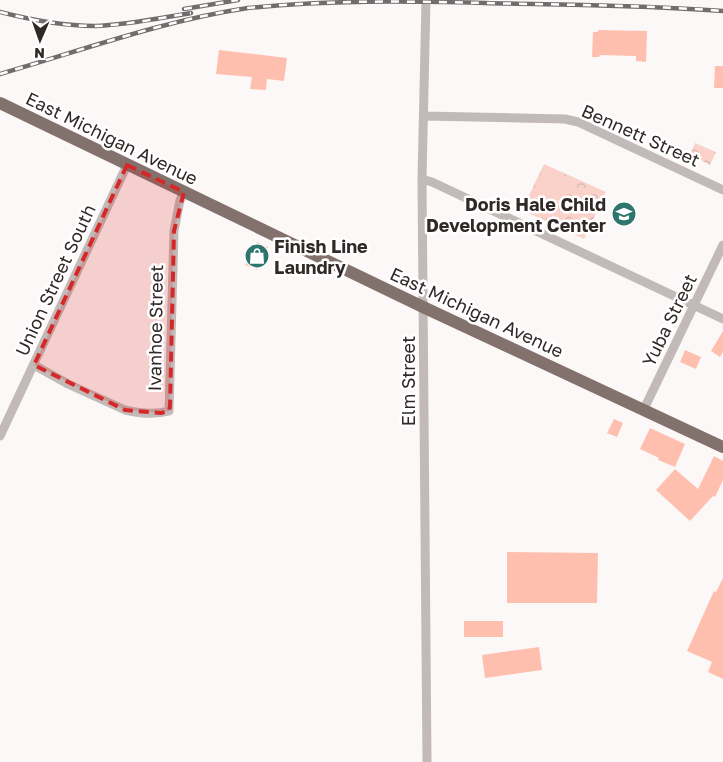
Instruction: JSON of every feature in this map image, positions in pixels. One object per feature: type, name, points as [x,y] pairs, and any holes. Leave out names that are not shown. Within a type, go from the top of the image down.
[{"type":"highway","name":"East Michigan Avenue","points":[[0,103],[423,307],[644,409],[723,448]]},
{"type":"street","name":"Elm Street","points":[[426,0],[422,179],[427,762]]},
{"type":"street","name":"Bennett Street","points":[[424,116],[564,119],[578,122],[723,190]]},
{"type":"street","name":"Union Street South","points":[[0,436],[127,165]]},
{"type":"street","points":[[422,179],[723,318]]},
{"type":"street","name":"Ivanhoe Street","points":[[34,364],[68,384],[125,410],[161,413],[169,411],[174,231],[180,200],[184,192]]},
{"type":"street","name":"Yuba Street","points":[[644,409],[723,245]]},
{"type":"highlighted area","points":[[127,165],[184,192],[174,231],[169,411],[161,413],[125,410],[34,365]]},
{"type":"green space","points":[[695,143],[716,152],[710,165],[690,155]]},
{"type":"green space","points":[[544,164],[606,192],[584,239],[522,210]]},
{"type":"green space","points":[[543,169],[564,179],[546,219],[525,210]]},
{"type":"building","points":[[598,30],[647,31],[646,62],[636,61],[636,56],[600,55],[599,57],[592,57],[593,32],[598,32]]},
{"type":"building","points":[[219,50],[287,58],[284,81],[267,79],[266,90],[250,89],[252,77],[216,74]]},
{"type":"building","points":[[715,66],[723,66],[723,88],[714,88]]},
{"type":"building","name":"Finish Line Laundry","points":[[257,242],[268,247],[257,270],[245,265]]},
{"type":"building","points":[[723,331],[723,352],[720,357],[711,351]]},
{"type":"building","points":[[685,350],[701,357],[696,369],[680,362]]},
{"type":"building","points":[[614,419],[623,423],[617,437],[607,433]]},
{"type":"building","points":[[650,428],[685,444],[675,467],[658,460],[659,458],[640,449]]},
{"type":"building","points":[[714,456],[723,461],[723,480],[715,497],[713,496],[690,521],[656,490],[675,469],[698,489]]},
{"type":"building","points":[[507,552],[598,553],[597,603],[507,603]]},
{"type":"building","points":[[723,578],[723,679],[708,672],[712,662],[687,651],[714,591],[716,592]]},
{"type":"building","points":[[464,621],[503,621],[503,637],[464,637]]},
{"type":"building","points":[[539,647],[542,670],[485,678],[482,655]]},
{"type":"railway","points":[[184,9],[238,0]]},
{"type":"railway","points":[[0,74],[185,20],[217,13],[278,5],[337,2],[426,2],[634,6],[723,11]]},
{"type":"railway","points":[[0,12],[47,22],[95,26],[131,23],[191,13]]},
{"type":"place","name":"Doris Hale Child Development Center","points":[[624,214]]},
{"type":"place","name":"Finish Line Laundry","points":[[257,256]]}]
